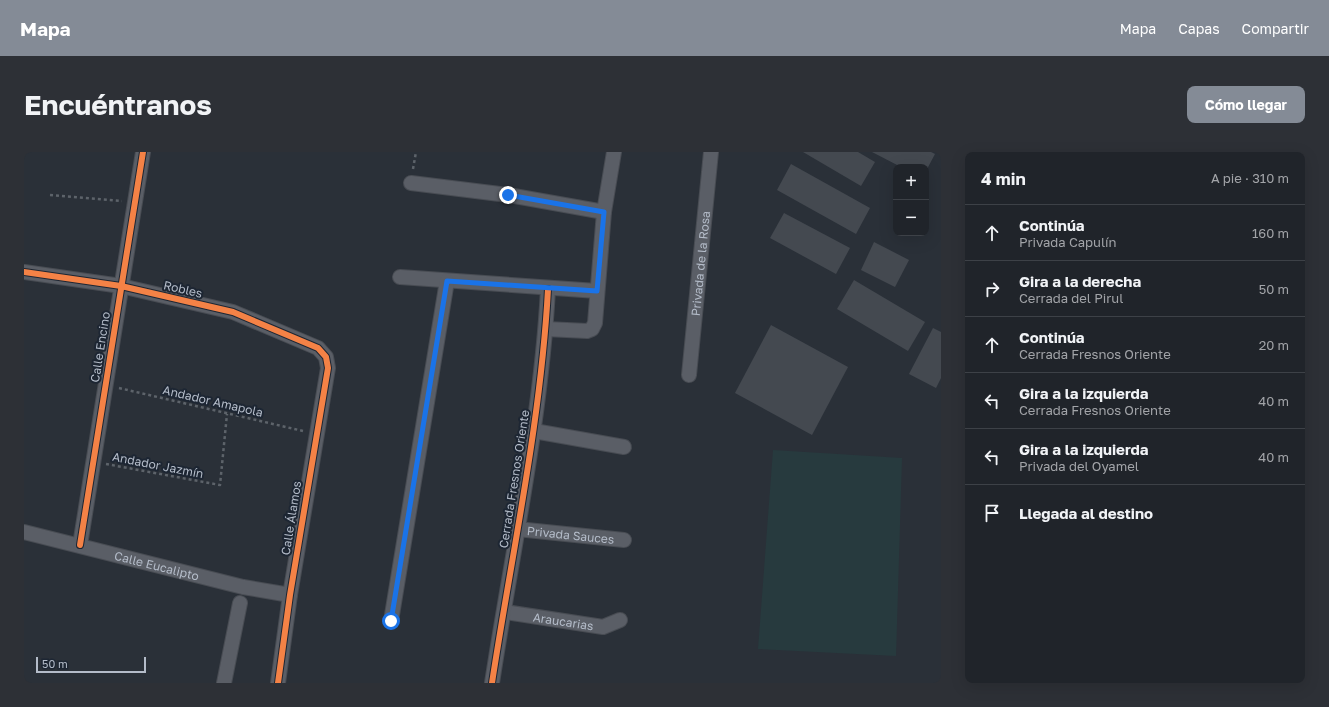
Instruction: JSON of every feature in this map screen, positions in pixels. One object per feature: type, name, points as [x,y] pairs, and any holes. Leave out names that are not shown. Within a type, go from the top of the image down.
[{"type":"street","name":"Calle Encino","points":[[80,545],[142,152]]},
{"type":"street","points":[[546,329],[587,331],[592,329],[595,323],[604,212],[614,152]]},
{"type":"street","name":"Privada de la Rosa","points":[[689,375],[711,152]]},
{"type":"street","points":[[411,183],[508,195],[604,212]]},
{"type":"street","name":"Robles","points":[[24,272],[121,286],[233,312],[318,348],[326,357]]},
{"type":"street","points":[[400,277],[548,289],[597,291]]},
{"type":"street","points":[[391,621],[447,281]]},
{"type":"street","name":"Cerrada Fresnos Oriente","points":[[493,678],[534,431],[546,329],[548,289]]},
{"type":"street","name":"Calle Álamos","points":[[278,683],[290,595],[328,368],[326,357]]},
{"type":"street","points":[[534,431],[624,447]]},
{"type":"street","name":"Privada Sauces","points":[[517,529],[624,540]]},
{"type":"street","name":"Calle Eucalipto","points":[[24,532],[243,587],[290,595]]},
{"type":"street","points":[[224,683],[240,603]]},
{"type":"street","name":"Araucarias","points":[[505,612],[603,627],[620,620]]},
{"type":"path","points":[[50,195],[134,203]]},
{"type":"green space","points":[[773,450],[902,458],[896,656],[758,649]]},
{"type":"building","points":[[803,152],[858,152],[875,162],[861,186]]},
{"type":"building","points":[[872,152],[931,152],[935,154],[929,165],[929,164],[895,164]]},
{"type":"building","points":[[791,164],[870,208],[856,234],[777,190]]},
{"type":"building","points":[[784,213],[850,248],[836,274],[770,238]]},
{"type":"building","points":[[874,242],[909,260],[895,287],[861,270]]},
{"type":"building","points":[[854,280],[925,322],[908,351],[837,309]]},
{"type":"building","points":[[771,325],[848,367],[812,435],[735,393]]},
{"type":"building","points":[[933,328],[941,332],[941,378],[936,388],[909,374]]},
{"type":"cycle path","points":[[80,545],[143,152]]},
{"type":"cycle path","points":[[24,272],[121,286],[233,312],[318,348],[326,357],[328,368],[290,595],[278,683]]},
{"type":"cycle path","points":[[492,683],[525,486],[539,388],[548,289]]},
{"type":"route","points":[[391,621],[447,281],[548,289],[597,291],[604,212],[508,195]]}]
